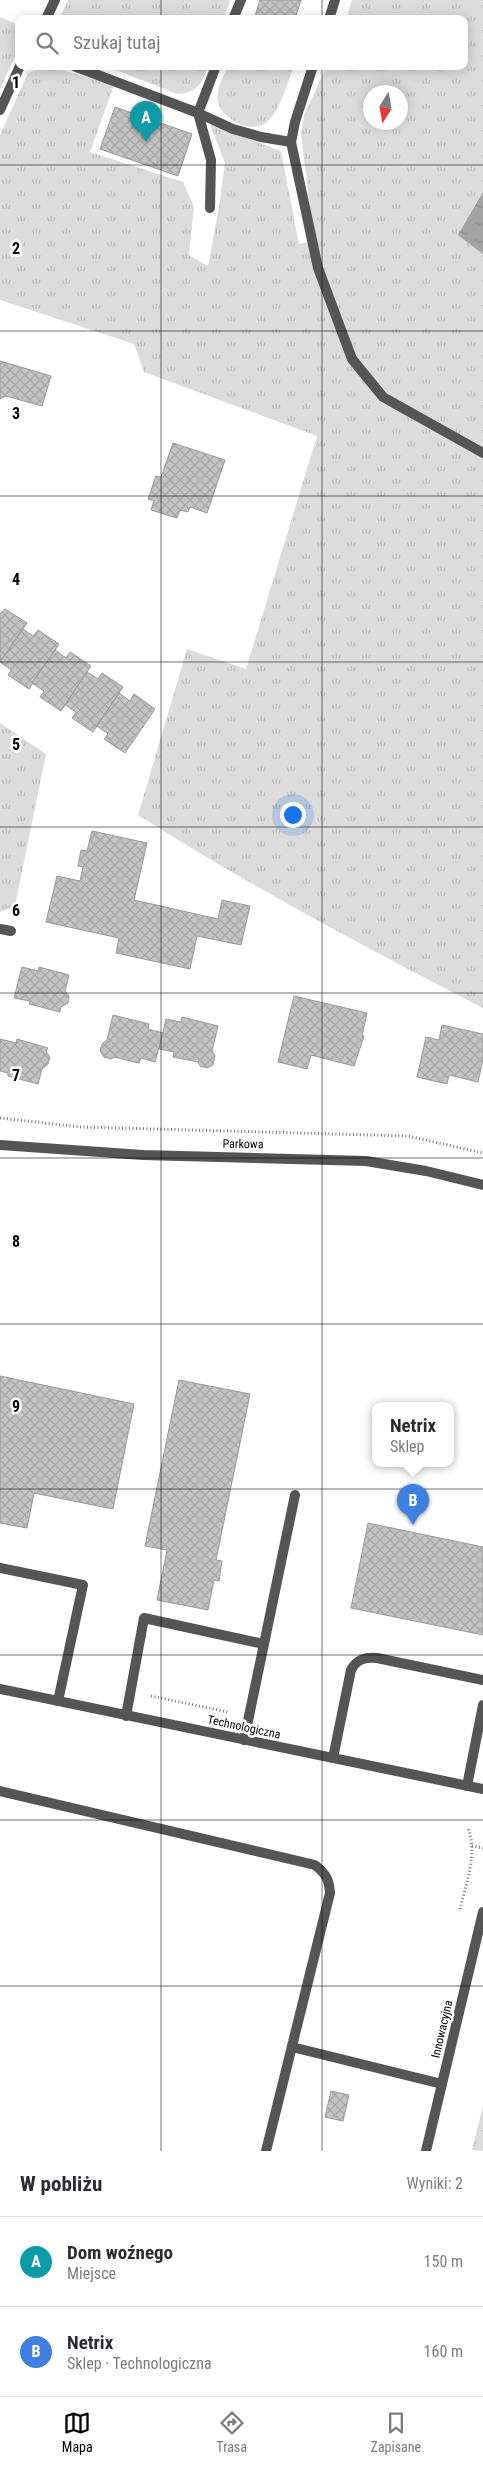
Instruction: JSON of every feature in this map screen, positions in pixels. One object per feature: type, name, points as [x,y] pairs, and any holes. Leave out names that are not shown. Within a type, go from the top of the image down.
[{"type":"street","points":[[48,15],[55,0]]},
{"type":"street","points":[[235,15],[240,0]]},
{"type":"street","points":[[330,15],[335,0]]},
{"type":"street","points":[[0,110],[18,70]]},
{"type":"street","points":[[85,70],[198,113],[233,129],[261,137],[291,142]]},
{"type":"street","points":[[210,208],[211,160],[198,113],[214,70]]},
{"type":"street","points":[[312,70],[295,122],[291,142],[318,268],[352,359],[383,397],[483,453]]},
{"type":"street","points":[[0,929],[11,931]]},
{"type":"street","name":"Parkowa","points":[[0,1145],[134,1154],[366,1161],[426,1171],[483,1185]]},
{"type":"street","points":[[244,1740],[295,1495]]},
{"type":"street","points":[[0,1568],[83,1585],[58,1701]]},
{"type":"street","points":[[126,1716],[144,1618],[264,1644]]},
{"type":"street","points":[[333,1758],[351,1670],[355,1663],[361,1659],[377,1658],[483,1680]]},
{"type":"street","name":"Technologiczna","points":[[0,1689],[483,1790]]},
{"type":"street","points":[[466,1786],[483,1705]]},
{"type":"street","points":[[0,1791],[315,1865],[324,1872],[329,1881],[330,1893],[266,2151]]},
{"type":"street","name":"Innowacyjna","points":[[426,2151],[483,1912]]},
{"type":"street","points":[[292,2047],[442,2084]]},
{"type":"path","points":[[0,1118],[81,1127],[408,1136],[483,1152]]},
{"type":"path","points":[[459,1913],[470,1865],[472,1846],[468,1828]]},
{"type":"path","points":[[472,1846],[483,1848]]},
{"type":"green space","points":[[68,0],[230,0],[225,15],[61,15]]},
{"type":"green space","points":[[352,0],[483,0],[483,1008],[309,916],[223,867],[138,815],[187,649],[246,669],[317,436],[144,372],[134,344],[0,300],[0,135],[28,73],[37,70],[63,70],[114,85],[90,152],[183,182],[194,207],[189,255],[208,266],[225,163],[210,124],[281,151],[299,244],[314,241],[301,134],[304,115],[325,70],[468,70],[468,15],[347,15]]},
{"type":"green space","points":[[0,17],[15,23],[15,57],[0,89]]},
{"type":"green space","points":[[116,70],[206,70],[198,86],[189,92],[177,94]]},
{"type":"green space","points":[[226,70],[292,70],[273,116],[262,125],[255,127],[232,120],[221,109],[217,98],[220,84]]},
{"type":"green space","points":[[0,723],[46,754],[15,906],[0,912]]},
{"type":"green space","points":[[483,2106],[483,2151],[472,2150]]},
{"type":"water","points":[[483,192],[483,254],[458,235]]},
{"type":"building","points":[[260,0],[301,0],[296,15],[255,15]]},
{"type":"building","points":[[115,107],[192,134],[178,176],[100,149]]},
{"type":"building","points":[[0,361],[51,376],[42,406],[6,396],[0,399]]},
{"type":"building","points":[[173,443],[225,460],[207,513],[190,507],[188,512],[180,510],[177,518],[151,510],[154,501],[148,499],[156,476],[161,477]]},
{"type":"building","points":[[5,609],[27,623],[0,662],[0,614]]},
{"type":"building","points":[[23,629],[33,636],[38,630],[59,644],[29,689],[8,675],[11,670],[0,662]]},
{"type":"building","points":[[55,650],[66,658],[70,652],[91,666],[61,711],[40,697],[44,691],[32,683]]},
{"type":"building","points":[[87,672],[98,679],[102,673],[123,687],[93,732],[72,718],[76,712],[65,705]]},
{"type":"building","points":[[119,693],[130,701],[134,694],[155,709],[125,753],[104,739],[108,734],[97,726]]},
{"type":"building","points":[[92,831],[147,843],[134,900],[218,919],[222,900],[250,906],[241,945],[197,936],[190,969],[116,953],[119,938],[46,922],[57,876],[80,881],[83,867],[78,866],[81,850],[87,851]]},
{"type":"building","points":[[22,967],[38,971],[39,967],[69,975],[65,991],[69,996],[68,1003],[61,1007],[60,1012],[29,1004],[30,1001],[14,998]]},
{"type":"building","points":[[294,996],[367,1013],[362,1036],[364,1036],[354,1066],[311,1055],[307,1069],[278,1062]]},
{"type":"building","points":[[113,1015],[149,1024],[148,1029],[163,1033],[155,1062],[141,1058],[139,1063],[114,1057],[111,1059],[104,1057],[100,1051],[102,1044],[107,1040]]},
{"type":"building","points":[[182,1017],[218,1026],[212,1051],[215,1056],[213,1065],[207,1068],[200,1066],[198,1062],[173,1057],[174,1052],[159,1049],[166,1019],[181,1022]]},
{"type":"building","points":[[442,1025],[483,1034],[483,1059],[478,1082],[449,1075],[447,1084],[417,1077],[426,1037],[439,1040]]},
{"type":"building","points":[[0,1039],[16,1043],[17,1039],[48,1048],[46,1051],[50,1057],[48,1064],[42,1069],[38,1084],[8,1076],[8,1073],[0,1071]]},
{"type":"building","points":[[0,1376],[134,1404],[113,1509],[34,1493],[27,1528],[0,1523]]},
{"type":"building","points":[[179,1380],[250,1394],[216,1560],[222,1561],[219,1581],[214,1580],[208,1610],[157,1600],[167,1550],[145,1546]]},
{"type":"building","points":[[368,1523],[483,1547],[483,1635],[351,1608]]},
{"type":"building","points":[[331,2091],[349,2095],[343,2121],[325,2117]]},
{"type":"place","name":"Dom woźnego","points":[[146,142]]},
{"type":"place","name":"Netrix","points":[[413,1525]]}]
